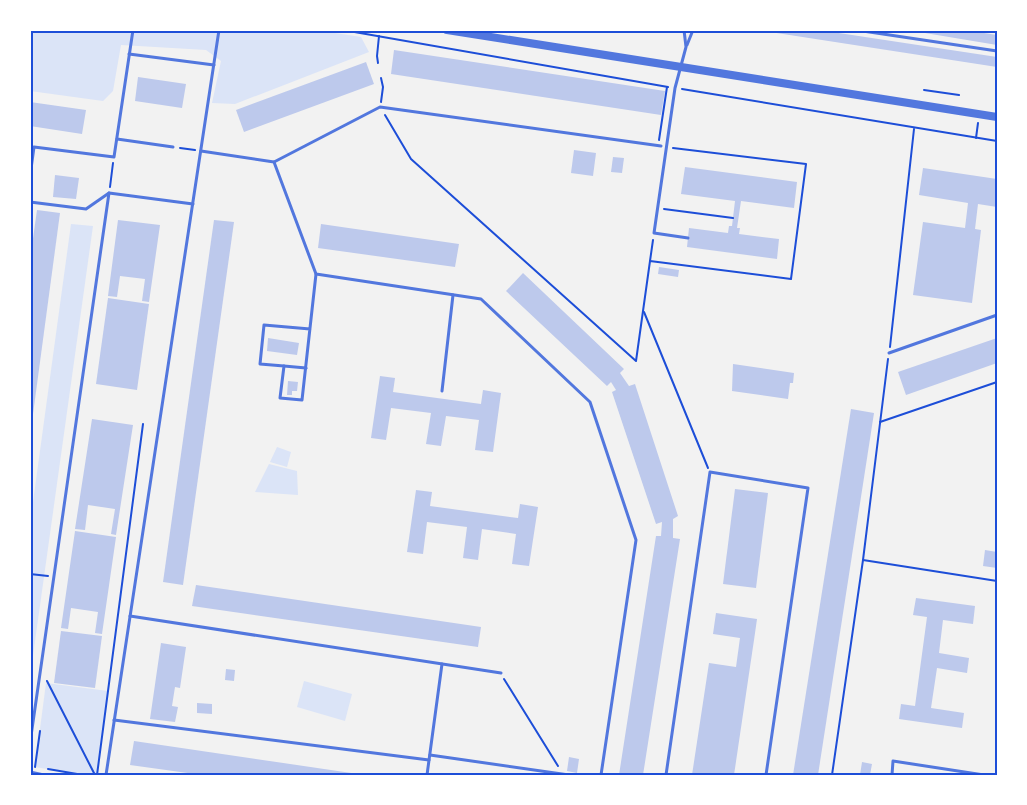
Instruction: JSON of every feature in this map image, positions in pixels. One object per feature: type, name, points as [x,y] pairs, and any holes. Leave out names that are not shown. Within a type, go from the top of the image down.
[{"type":"street","points":[[447,30],[997,117]]},
{"type":"lane","points":[[30,176],[32,147],[114,157],[133,30]]},
{"type":"lane","points":[[106,775],[219,30]]},
{"type":"lane","points":[[684,30],[686,46]]},
{"type":"lane","points":[[688,238],[654,233],[675,88],[686,46],[693,30]]},
{"type":"lane","points":[[856,30],[997,51]]},
{"type":"lane","points":[[129,54],[214,65]]},
{"type":"lane","points":[[201,151],[274,162],[380,107],[660,146]]},
{"type":"lane","points":[[117,139],[173,147]]},
{"type":"lane","points":[[274,162],[316,274],[302,400],[280,398],[284,366]]},
{"type":"lane","points":[[30,202],[86,209],[109,193],[193,204]]},
{"type":"lane","points":[[30,743],[109,193]]},
{"type":"lane","points":[[316,274],[481,299],[590,402],[636,540],[601,775]]},
{"type":"lane","points":[[442,391],[453,295]]},
{"type":"lane","points":[[889,353],[997,315]]},
{"type":"lane","points":[[306,368],[260,364],[264,325],[310,329]]},
{"type":"lane","points":[[666,775],[710,472],[808,488],[766,775]]},
{"type":"lane","points":[[130,616],[501,674]]},
{"type":"lane","points":[[427,775],[442,664]]},
{"type":"lane","points":[[114,720],[429,760]]},
{"type":"lane","points":[[430,754],[569,775]]},
{"type":"lane","points":[[892,775],[894,762],[984,775]]},
{"type":"lane","points":[[30,772],[44,775]]},
{"type":"path","points":[[378,63],[379,36]]},
{"type":"path","points":[[381,78],[383,87],[380,107],[411,159],[636,361],[654,233]]},
{"type":"path","points":[[660,146],[667,87]]},
{"type":"path","points":[[924,90],[958,95]]},
{"type":"path","points":[[832,775],[863,560],[914,128]]},
{"type":"path","points":[[173,147],[201,151]]},
{"type":"path","points":[[650,261],[791,279],[806,164],[667,147]]},
{"type":"path","points":[[109,193],[114,157]]},
{"type":"path","points":[[658,208],[733,218]]},
{"type":"path","points":[[643,309],[710,472]]},
{"type":"path","points":[[880,422],[997,382]]},
{"type":"path","points":[[96,775],[144,424]]},
{"type":"path","points":[[863,560],[997,581]]},
{"type":"path","points":[[30,574],[54,577]]},
{"type":"path","points":[[48,671],[46,682],[96,775]]},
{"type":"path","points":[[501,674],[562,774]]},
{"type":"path","points":[[30,766],[35,767]]},
{"type":"path","points":[[45,768],[83,775]]},
{"type":"shaded area","points":[[30,30],[316,30],[361,37],[369,52],[235,104],[212,103],[221,61],[206,50],[121,45],[113,91],[103,101],[30,91]]},
{"type":"shaded area","points":[[71,224],[93,226],[30,677],[30,524]]},
{"type":"shaded area","points":[[277,447],[291,452],[287,467],[270,462]]},
{"type":"shaded area","points":[[269,464],[297,471],[298,495],[255,492]]},
{"type":"shaded area","points":[[304,681],[352,694],[345,721],[297,707]]},
{"type":"shaded area","points":[[46,683],[108,691],[97,775],[35,767]]},
{"type":"building","points":[[757,30],[819,30],[997,57],[997,67]]},
{"type":"building","points":[[907,30],[965,30],[997,35],[997,45]]},
{"type":"building","points":[[394,50],[665,91],[661,115],[391,74]]},
{"type":"building","points":[[366,62],[374,84],[244,132],[236,110]]},
{"type":"building","points":[[138,77],[186,84],[182,108],[135,101]]},
{"type":"building","points":[[30,102],[86,110],[82,134],[30,126]]},
{"type":"building","points":[[574,150],[596,153],[593,176],[571,173]]},
{"type":"building","points":[[613,157],[624,158],[622,173],[611,172]]},
{"type":"building","points":[[685,167],[797,182],[794,208],[741,201],[737,228],[740,228],[739,234],[779,239],[777,259],[687,247],[689,228],[728,233],[729,226],[732,226],[735,201],[681,194]]},
{"type":"building","points":[[923,168],[997,179],[997,207],[978,204],[975,229],[981,230],[972,303],[913,295],[923,222],[965,228],[968,203],[919,195]]},
{"type":"building","points":[[55,175],[79,178],[76,199],[53,197]]},
{"type":"building","points":[[37,210],[60,213],[31,429],[30,260]]},
{"type":"building","points":[[118,220],[160,225],[149,302],[142,301],[145,279],[120,276],[117,297],[108,296]]},
{"type":"building","points":[[214,220],[234,222],[183,585],[163,582]]},
{"type":"building","points":[[321,224],[459,244],[455,267],[318,248]]},
{"type":"building","points":[[659,267],[679,270],[678,277],[658,274]]},
{"type":"building","points":[[523,273],[624,369],[620,373],[629,386],[635,384],[678,516],[673,519],[673,538],[680,539],[643,775],[619,775],[656,536],[661,536],[662,522],[656,524],[612,392],[616,390],[611,382],[607,386],[506,291]]},
{"type":"building","points":[[108,298],[149,304],[137,390],[96,384]]},
{"type":"building","points":[[268,338],[299,343],[297,355],[267,351]]},
{"type":"building","points":[[997,338],[997,363],[906,395],[898,372]]},
{"type":"building","points":[[733,364],[794,373],[788,399],[732,391]]},
{"type":"building","points":[[380,376],[395,378],[393,392],[481,404],[483,390],[501,393],[493,452],[475,450],[479,420],[446,416],[441,446],[426,444],[431,413],[391,408],[386,440],[371,438]]},
{"type":"building","points":[[288,381],[298,382],[297,391],[292,391],[292,395],[287,395]]},
{"type":"building","points":[[851,409],[874,413],[818,775],[793,775]]},
{"type":"building","points":[[92,419],[133,425],[116,535],[111,534],[115,509],[88,505],[85,530],[75,529]]},
{"type":"building","points":[[735,489],[768,493],[756,588],[723,584]]},
{"type":"building","points":[[416,490],[432,492],[430,506],[518,518],[520,504],[538,507],[529,566],[512,564],[516,534],[482,529],[478,560],[463,558],[467,527],[427,522],[423,554],[407,552]]},
{"type":"building","points":[[75,531],[116,537],[102,634],[95,633],[98,612],[71,608],[68,629],[61,628]]},
{"type":"building","points":[[985,550],[997,552],[997,568],[983,566]]},
{"type":"building","points":[[196,585],[481,627],[478,647],[192,606]]},
{"type":"building","points":[[916,598],[975,606],[973,624],[943,620],[939,653],[969,658],[967,673],[937,668],[931,708],[964,713],[962,728],[899,719],[901,704],[915,706],[927,617],[913,615]]},
{"type":"building","points":[[716,613],[757,619],[734,775],[692,775],[709,663],[736,667],[740,638],[713,634]]},
{"type":"building","points":[[61,631],[102,636],[95,688],[54,683]]},
{"type":"building","points":[[161,643],[186,647],[180,688],[175,687],[172,706],[178,707],[175,722],[150,719]]},
{"type":"building","points":[[226,669],[235,670],[234,681],[225,680]]},
{"type":"building","points":[[197,703],[212,704],[212,714],[197,713]]},
{"type":"building","points":[[134,741],[358,775],[202,775],[130,765]]},
{"type":"building","points":[[569,757],[579,759],[577,773],[567,771]]},
{"type":"building","points":[[862,762],[872,764],[870,775],[860,775]]}]
